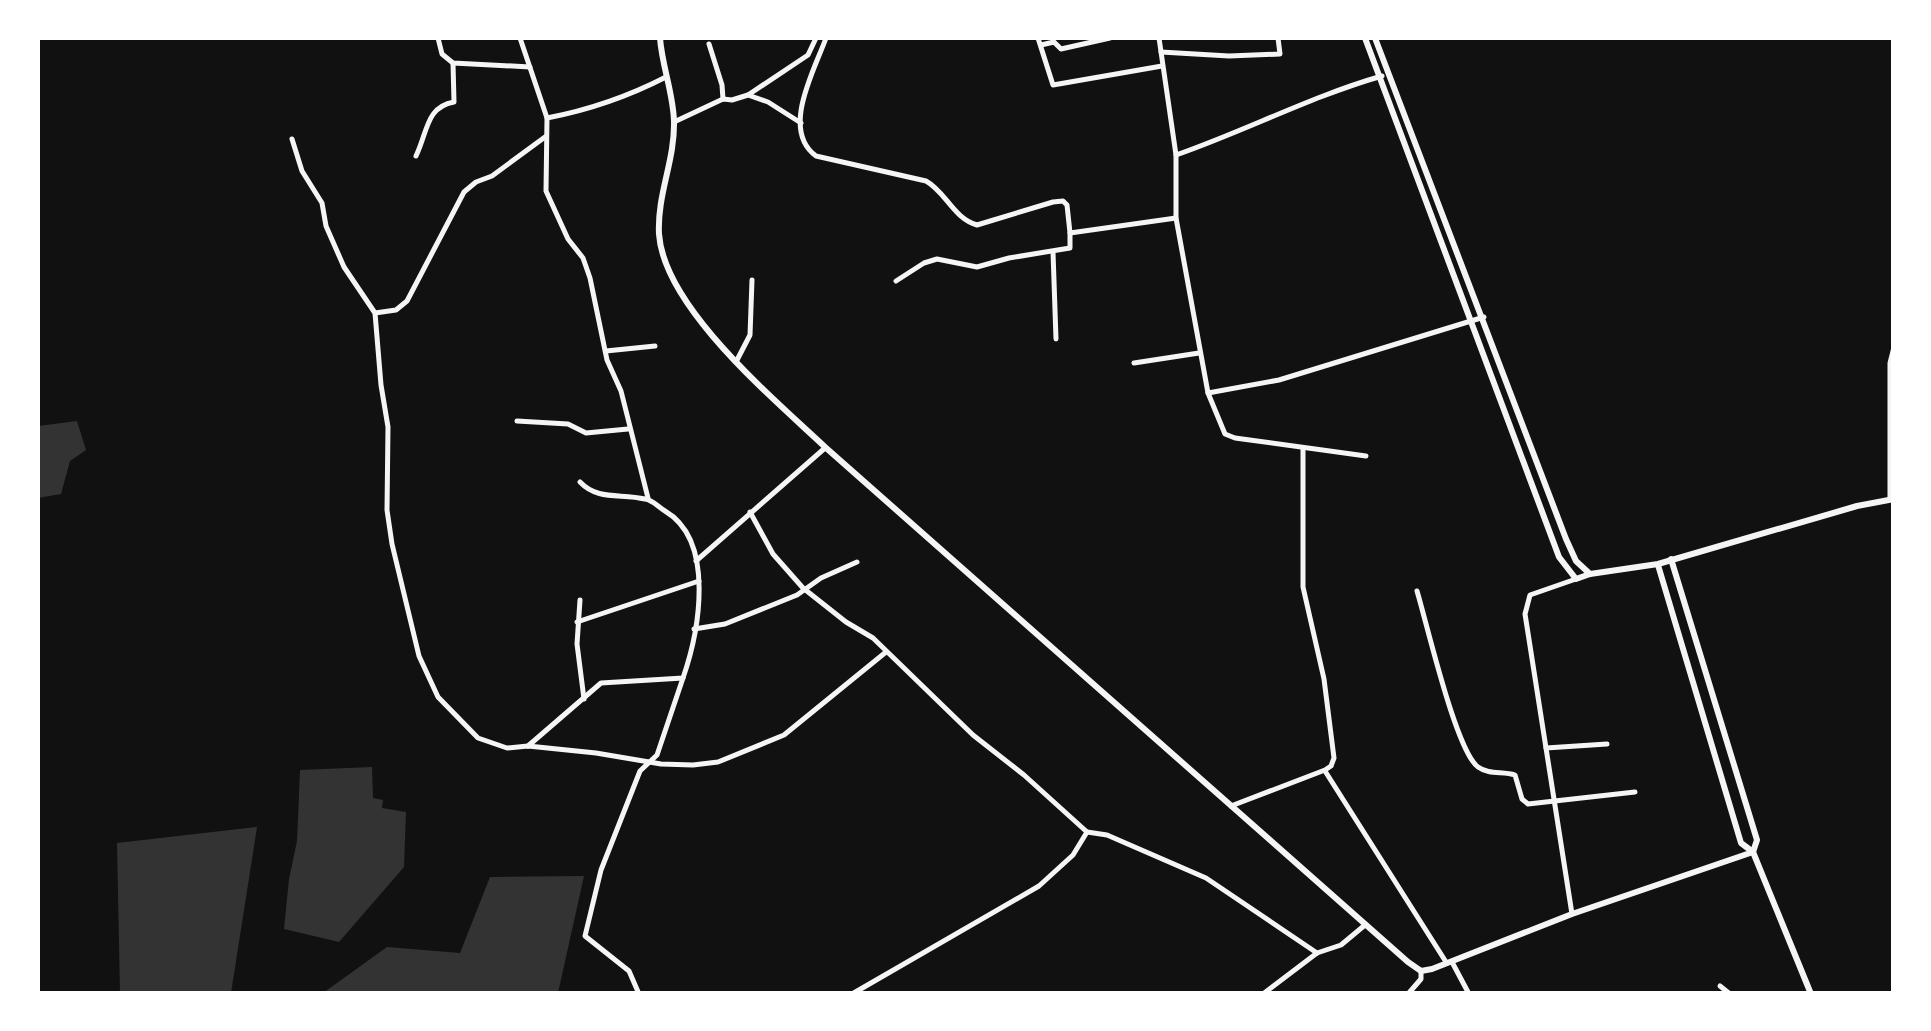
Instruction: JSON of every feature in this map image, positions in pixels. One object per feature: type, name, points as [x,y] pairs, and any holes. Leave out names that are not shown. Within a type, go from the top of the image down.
[{"type":"street","points":[[438,38],[442,54],[452,63],[530,67]]},
{"type":"street","points":[[520,38],[547,118],[546,191],[568,239],[583,258],[648,498]]},
{"type":"street","points":[[660,38],[674,122],[670,173],[658,211],[660,239],[674,286],[736,362],[825,448],[1365,925],[1421,970],[1422,979],[1408,994]]},
{"type":"street","points":[[674,122],[723,99],[748,95],[808,55],[816,38]]},
{"type":"street","points":[[826,38],[803,92],[804,144],[816,156],[938,186],[946,200],[968,222],[977,225],[1062,202],[1067,205],[1070,248],[977,267],[937,259],[896,281]]},
{"type":"street","points":[[1038,38],[1053,85],[1162,66]]},
{"type":"street","points":[[1040,46],[1054,42],[1061,49],[1110,38]]},
{"type":"street","points":[[1158,38],[1176,155],[1176,218],[1208,393],[1225,434],[1366,456]]},
{"type":"street","points":[[1161,52],[1280,54],[1278,38]]},
{"type":"street","points":[[1365,38],[1387,81]]},
{"type":"street","points":[[1375,38],[1387,81],[1484,318],[1576,561],[1590,574]]},
{"type":"street","points":[[709,44],[723,99]]},
{"type":"street","points":[[416,156],[433,112],[439,105],[454,102],[452,63]]},
{"type":"street","points":[[547,118],[585,111],[638,92],[666,76]]},
{"type":"street","points":[[1176,155],[1276,118],[1335,90],[1387,81]]},
{"type":"street","points":[[748,95],[768,102],[801,123]]},
{"type":"street","points":[[375,312],[396,310],[406,302],[464,192],[545,137]]},
{"type":"street","points":[[292,140],[302,171],[322,203],[326,226],[344,267],[375,312],[380,385],[388,427],[387,510],[419,656],[438,696],[478,738],[508,748],[528,746],[693,766],[744,754],[784,735],[886,652]]},
{"type":"street","points":[[1419,163],[1472,322],[1559,558],[1576,579]]},
{"type":"street","points":[[1070,233],[1176,218]]},
{"type":"street","points":[[1053,251],[1056,339]]},
{"type":"street","points":[[736,362],[750,335],[752,280]]},
{"type":"street","points":[[1208,393],[1279,380],[1484,318]]},
{"type":"street","points":[[606,351],[655,346]]},
{"type":"street","points":[[1572,914],[1526,602],[1530,594],[1590,574],[1658,564],[1892,499],[1890,363],[1894,346]]},
{"type":"street","points":[[1134,363],[1199,353]]},
{"type":"street","points":[[1503,407],[1516,402]]},
{"type":"street","points":[[517,421],[568,424],[586,433],[628,429]]},
{"type":"street","points":[[696,561],[825,448]]},
{"type":"street","points":[[1231,806],[1325,770],[1334,758],[1324,679],[1304,586],[1303,448]]},
{"type":"street","points":[[580,482],[594,494],[648,498],[677,517],[692,543],[700,581],[694,644],[684,678],[657,755],[640,771],[601,870],[586,936],[629,971],[639,994]]},
{"type":"street","points":[[750,512],[773,554],[803,588],[834,614],[873,638],[972,735],[1088,832],[1106,835],[1189,870],[1316,953]]},
{"type":"street","points":[[1421,970],[1753,852],[1758,840],[1671,560]]},
{"type":"street","points":[[694,630],[725,624],[797,595],[803,588],[857,562]]},
{"type":"street","points":[[1658,564],[1741,843],[1753,852],[1811,994]]},
{"type":"street","points":[[577,622],[700,581]]},
{"type":"street","points":[[1417,591],[1456,728],[1473,763],[1488,772],[1516,775],[1525,802],[1555,803],[1635,792]]},
{"type":"street","points":[[580,600],[577,622],[584,699]]},
{"type":"street","points":[[528,746],[601,683],[684,678]]},
{"type":"street","points":[[1546,748],[1607,744]]},
{"type":"street","points":[[1325,770],[1468,994]]},
{"type":"street","points":[[852,994],[1039,886],[1073,854],[1088,832]]},
{"type":"street","points":[[1264,994],[1316,953],[1341,945],[1365,925]]},
{"type":"street","points":[[1720,986],[1730,994]]},
{"type":"shaded area","points":[[77,421],[86,450],[70,461],[61,494],[38,498],[38,426]]},
{"type":"shaded area","points":[[372,767],[373,798],[383,800],[382,808],[406,812],[404,867],[339,942],[284,929],[297,841],[300,770]]},
{"type":"shaded area","points":[[257,827],[231,993],[120,993],[117,843]]},
{"type":"shaded area","points":[[584,876],[558,993],[323,993],[387,947],[460,953],[490,877]]}]
